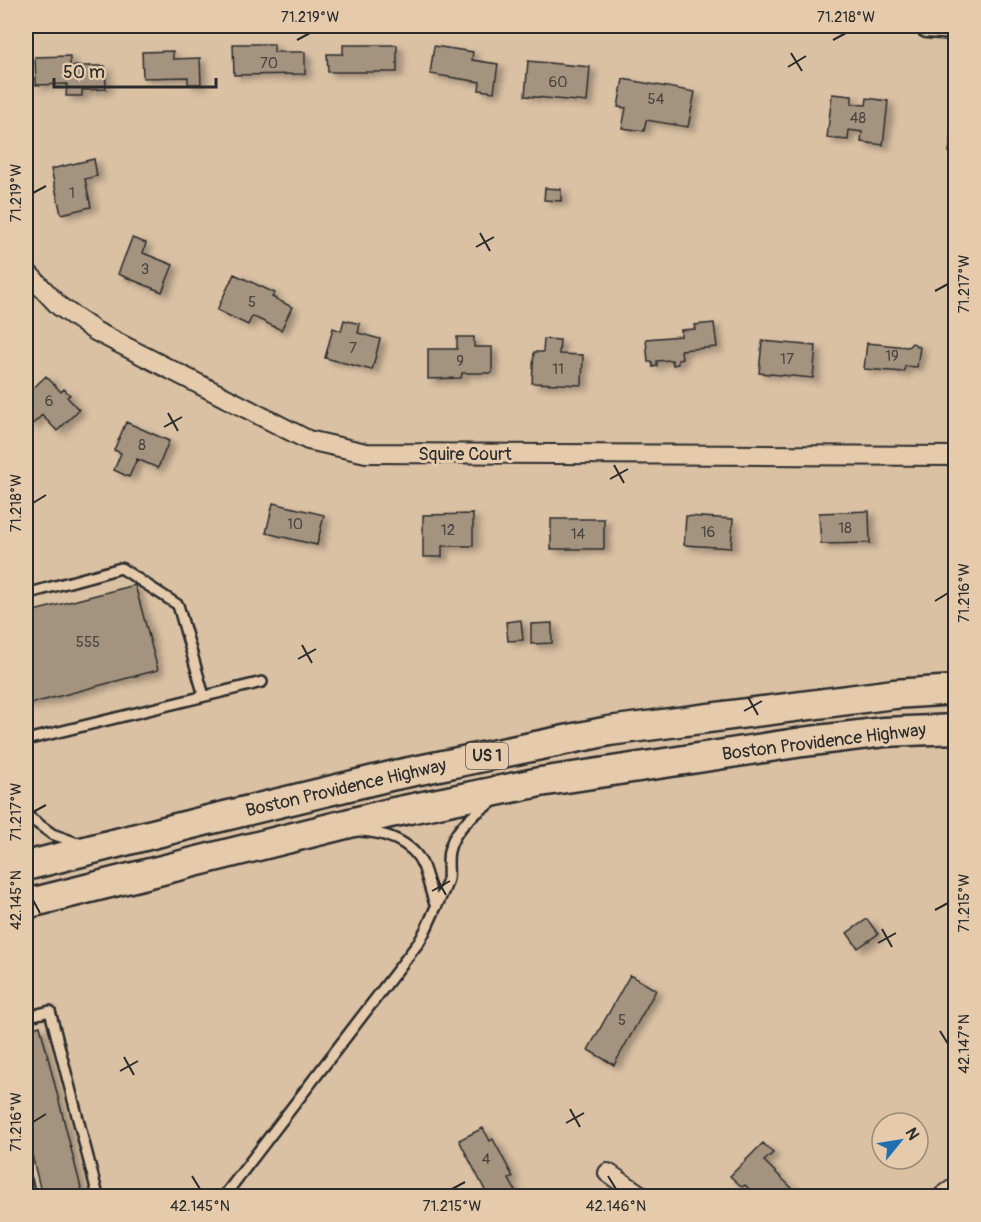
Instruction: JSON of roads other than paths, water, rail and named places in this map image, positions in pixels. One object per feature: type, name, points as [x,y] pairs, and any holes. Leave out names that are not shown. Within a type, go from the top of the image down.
[{"type":"main road","name":"Boston Providence Highway","points":[[26,866],[204,820],[384,778],[609,731],[894,694],[956,690]]},
{"type":"main road","name":"Boston Providence Highway","points":[[26,904],[402,811],[583,774],[884,732],[956,729]]},
{"type":"street","points":[[927,26],[956,28]]},
{"type":"street","name":"Squire Court","points":[[26,271],[59,306],[95,331],[308,440],[366,453],[956,456]]},
{"type":"street","points":[[608,1173],[642,1197]]},
{"type":"street","points":[[943,1197],[956,1187]]},
{"type":"lane","points":[[26,594],[121,568],[178,605],[204,696]]},
{"type":"lane","points":[[26,740],[262,682]]},
{"type":"lane","points":[[224,1197],[419,942],[442,896],[447,879],[452,840],[459,830],[483,808],[522,786]]},
{"type":"lane","points":[[26,815],[52,834],[94,848]]},
{"type":"lane","points":[[321,830],[367,831],[411,848],[423,865],[436,907]]},
{"type":"lane","points":[[26,1017],[50,1011],[98,1197]]},
{"type":"lane","points":[[26,1179],[30,1197]]}]
